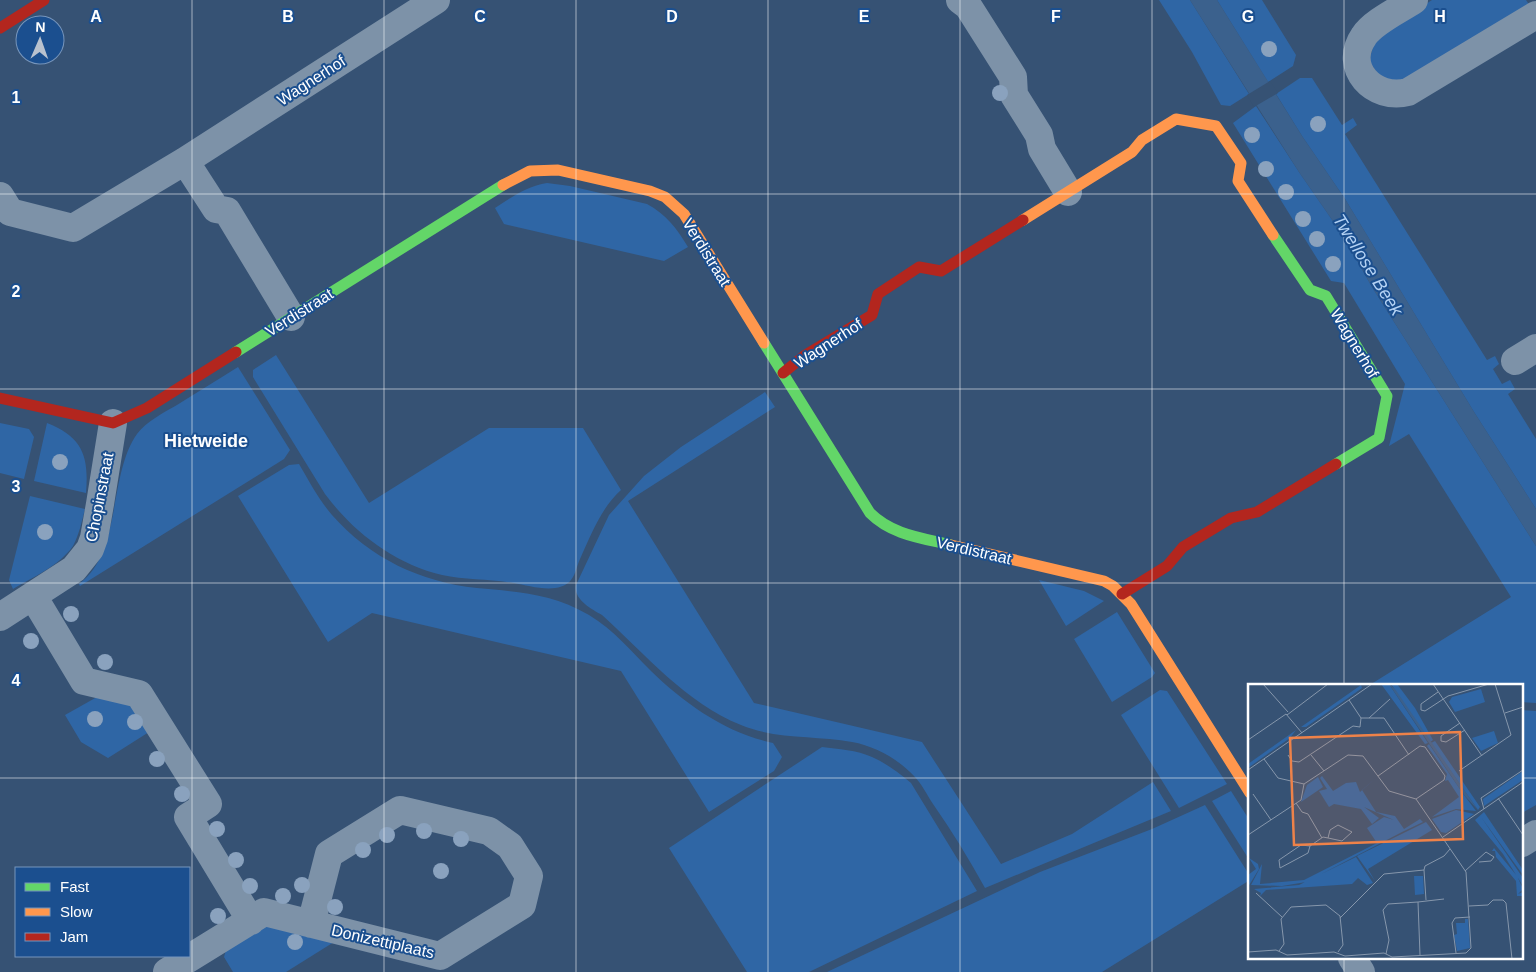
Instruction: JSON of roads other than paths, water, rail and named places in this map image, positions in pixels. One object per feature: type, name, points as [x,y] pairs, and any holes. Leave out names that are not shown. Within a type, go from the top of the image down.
[{"type":"street","points":[[0,28],[44,0]]},
{"type":"street","name":"Wagnerhof","points":[[0,196],[10,212],[73,228],[185,161],[436,0]]},
{"type":"street","points":[[960,0],[968,6],[1013,77],[1014,95],[1039,134],[1042,148],[1068,192]]},
{"type":"street","points":[[1414,0],[1375,25],[1364,35],[1360,42],[1357,57],[1360,71],[1368,83],[1378,91],[1393,94],[1408,92],[1536,15]]},
{"type":"street","name":"Wagnerhof","points":[[783,373],[804,356],[872,315],[878,294],[919,268],[941,271],[1132,152],[1142,140],[1176,119],[1216,126],[1241,163],[1238,181],[1310,290],[1326,296],[1387,396],[1379,438],[1258,512],[1231,518],[1191,542],[1183,547],[1167,566],[1122,594]]},
{"type":"street","points":[[185,161],[216,209],[227,211],[291,316]]},
{"type":"street","name":"Verdistraat","points":[[113,423],[147,408],[291,316],[517,177],[530,171],[558,170],[664,196],[675,203],[684,214],[866,508],[876,520],[888,528],[905,534],[1104,581],[1113,586],[1130,604],[1248,790]]},
{"type":"street","points":[[0,398],[113,423]]},
{"type":"street","name":"Chopinstraat","points":[[0,617],[74,569],[90,549],[94,538],[113,423]]},
{"type":"street","points":[[33,596],[84,681],[139,694],[208,804],[188,817],[251,921]]},
{"type":"street","name":"Donizettiplaats","points":[[167,972],[264,912],[311,924],[440,956],[522,905],[529,876],[510,846],[489,831],[400,810],[329,854],[311,924]]},
{"type":"street","points":[[1524,842],[1536,834]]},
{"type":"street","points":[[1353,960],[1361,972]]},
{"type":"water","name":"Twellose Beek","points":[[1190,0],[1217,0],[1302,136],[1345,199],[1474,412],[1536,509],[1536,546],[1372,287],[1344,237],[1299,172]]},
{"type":"district","name":"Hietweide","points":[[206,441]]}]
